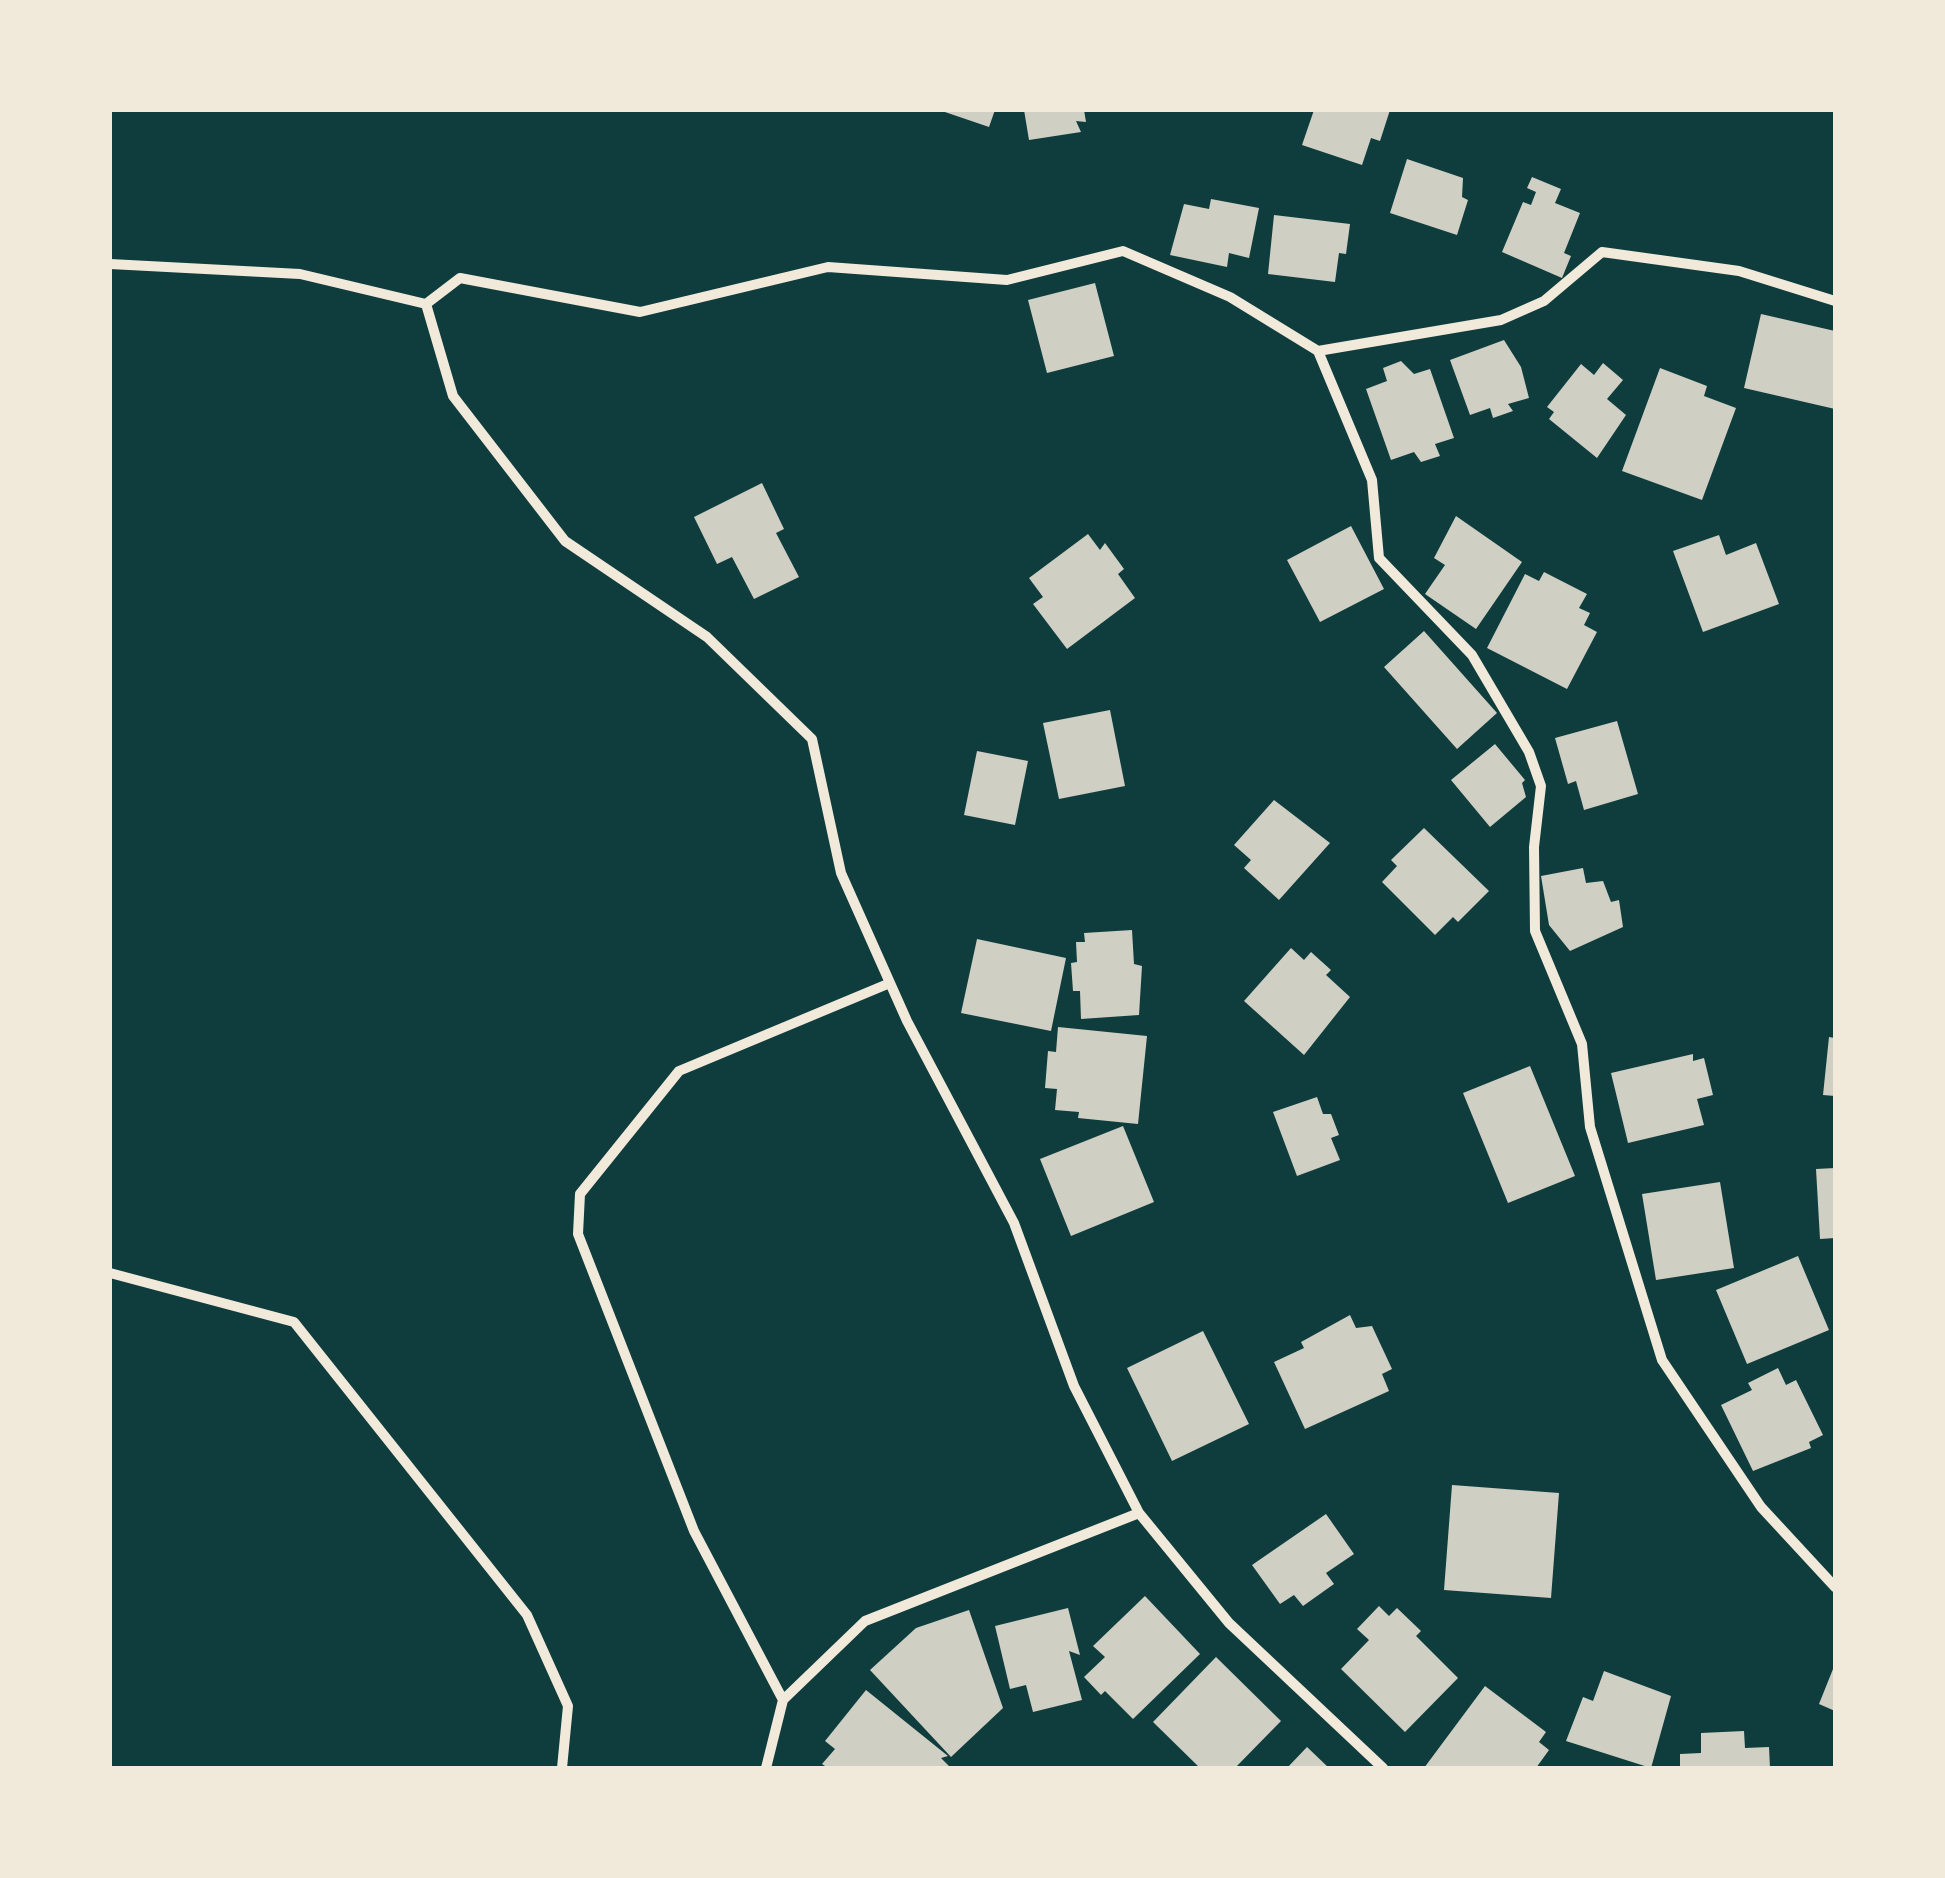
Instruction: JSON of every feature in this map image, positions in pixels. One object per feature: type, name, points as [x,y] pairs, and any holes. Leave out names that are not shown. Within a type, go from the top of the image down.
[{"type":"street","points":[[426,304],[460,278],[640,312],[828,267],[1006,280],[1123,251],[1230,297],[1318,351],[1372,480],[1379,558],[1472,655],[1529,752],[1541,786],[1534,848],[1534,930],[1582,1044],[1590,1127],[1662,1360],[1761,1506],[1835,1587]]},
{"type":"street","points":[[1318,351],[1502,320],[1544,301],[1602,252],[1739,271],[1835,302]]},
{"type":"street","points":[[110,264],[300,274],[426,304]]},
{"type":"street","points":[[426,304],[453,396],[565,541],[707,637],[812,739],[841,873],[890,983],[1014,1224],[1074,1386],[1139,1513],[1229,1622],[1383,1768]]},
{"type":"street","points":[[783,1700],[694,1531],[578,1234],[580,1194],[679,1071],[890,983]]},
{"type":"street","points":[[110,1273],[294,1322],[527,1615],[568,1706],[562,1768]]},
{"type":"street","points":[[766,1768],[783,1700],[866,1622],[1139,1513]]},
{"type":"building","points":[[939,110],[995,110],[989,127]]},
{"type":"building","points":[[1024,110],[1084,110],[1086,122],[1076,121],[1081,132],[1029,140]]},
{"type":"building","points":[[1314,110],[1390,110],[1380,141],[1371,138],[1362,165],[1302,145]]},
{"type":"building","points":[[1407,159],[1463,178],[1462,197],[1468,200],[1457,235],[1390,213]]},
{"type":"building","points":[[1532,177],[1561,189],[1555,203],[1580,213],[1564,253],[1571,256],[1562,278],[1502,252],[1523,202],[1531,205],[1536,192],[1527,188]]},
{"type":"building","points":[[1211,199],[1259,208],[1249,258],[1229,253],[1227,267],[1170,255],[1184,204],[1209,209]]},
{"type":"building","points":[[1274,215],[1350,224],[1346,254],[1339,253],[1335,282],[1268,274]]},
{"type":"building","points":[[1095,283],[1114,356],[1047,373],[1028,300]]},
{"type":"building","points":[[1761,314],[1835,331],[1835,409],[1744,388]]},
{"type":"building","points":[[1504,340],[1521,367],[1529,398],[1508,404],[1513,411],[1493,418],[1490,408],[1470,415],[1450,360]]},
{"type":"building","points":[[1401,361],[1414,374],[1430,369],[1454,438],[1435,444],[1440,456],[1421,462],[1414,452],[1391,460],[1366,389],[1387,381],[1383,368]]},
{"type":"building","points":[[1603,363],[1623,380],[1607,399],[1626,415],[1597,458],[1549,419],[1554,412],[1547,407],[1581,364],[1594,375]]},
{"type":"building","points":[[1660,368],[1707,386],[1704,396],[1736,408],[1702,500],[1622,471]]},
{"type":"building","points":[[762,483],[784,529],[776,533],[799,577],[754,599],[732,557],[717,564],[694,517]]},
{"type":"building","points":[[1456,516],[1522,562],[1476,629],[1425,594],[1445,565],[1434,558]]},
{"type":"building","points":[[1351,526],[1384,589],[1320,622],[1287,560]]},
{"type":"building","points":[[1088,534],[1100,550],[1105,543],[1124,569],[1118,574],[1135,598],[1067,649],[1033,604],[1043,597],[1029,578]]},
{"type":"building","points":[[1719,535],[1726,555],[1756,543],[1779,604],[1703,632],[1673,551]]},
{"type":"building","points":[[1544,572],[1587,594],[1579,608],[1590,613],[1584,625],[1597,632],[1567,689],[1487,648],[1525,574],[1539,581]]},
{"type":"building","points":[[1424,631],[1497,713],[1457,749],[1384,667]]},
{"type":"building","points":[[1110,710],[1125,786],[1059,799],[1043,723]]},
{"type":"building","points":[[1617,721],[1638,794],[1584,810],[1576,781],[1568,784],[1555,738]]},
{"type":"building","points":[[1495,744],[1525,780],[1522,783],[1526,797],[1490,827],[1451,780]]},
{"type":"building","points":[[977,751],[1028,761],[1015,825],[964,815]]},
{"type":"building","points":[[1274,800],[1330,843],[1279,900],[1244,868],[1251,860],[1234,845]]},
{"type":"building","points":[[1424,828],[1489,891],[1458,922],[1453,917],[1435,935],[1382,882],[1397,866],[1391,860]]},
{"type":"building","points":[[1583,868],[1586,883],[1603,881],[1611,902],[1619,900],[1623,927],[1570,951],[1549,925],[1541,876]]},
{"type":"building","points":[[1132,930],[1134,964],[1142,966],[1139,1015],[1081,1019],[1080,991],[1073,991],[1071,963],[1077,962],[1076,942],[1085,942],[1084,933]]},
{"type":"building","points":[[977,939],[1066,958],[1051,1031],[961,1013]]},
{"type":"building","points":[[1291,948],[1304,960],[1311,952],[1331,970],[1326,975],[1350,997],[1304,1055],[1244,1001]]},
{"type":"building","points":[[1058,1027],[1147,1036],[1138,1124],[1078,1118],[1079,1112],[1055,1110],[1057,1089],[1045,1088],[1048,1051],[1056,1052]]},
{"type":"building","points":[[1829,1037],[1835,1038],[1835,1096],[1823,1095]]},
{"type":"building","points":[[1693,1054],[1693,1061],[1704,1058],[1713,1095],[1697,1099],[1704,1125],[1628,1143],[1611,1073]]},
{"type":"building","points":[[1530,1066],[1575,1176],[1508,1203],[1463,1093]]},
{"type":"building","points":[[1317,1097],[1323,1114],[1331,1114],[1339,1135],[1331,1138],[1340,1160],[1297,1176],[1273,1112]]},
{"type":"building","points":[[1123,1126],[1154,1202],[1071,1236],[1040,1159]]},
{"type":"building","points":[[1835,1168],[1835,1238],[1820,1239],[1816,1169]]},
{"type":"building","points":[[1720,1182],[1734,1268],[1656,1280],[1642,1194]]},
{"type":"building","points":[[1798,1256],[1829,1330],[1747,1364],[1716,1290]]},
{"type":"building","points":[[1350,1315],[1356,1328],[1372,1326],[1392,1369],[1382,1374],[1389,1391],[1305,1429],[1274,1362],[1304,1348],[1301,1342]]},
{"type":"building","points":[[1203,1331],[1249,1424],[1172,1461],[1127,1368]]},
{"type":"building","points":[[1778,1368],[1786,1385],[1796,1380],[1823,1435],[1809,1442],[1811,1448],[1753,1471],[1721,1405],[1752,1390],[1748,1383]]},
{"type":"building","points":[[1452,1485],[1559,1493],[1551,1598],[1444,1590]]},
{"type":"building","points":[[1326,1514],[1354,1554],[1326,1573],[1334,1584],[1303,1606],[1294,1595],[1280,1604],[1252,1565]]},
{"type":"building","points":[[1145,1596],[1200,1654],[1133,1719],[1105,1691],[1101,1695],[1084,1677],[1105,1657],[1093,1646]]},
{"type":"building","points":[[1379,1606],[1389,1616],[1397,1608],[1421,1631],[1416,1636],[1458,1678],[1405,1732],[1341,1669],[1369,1640],[1357,1629]]},
{"type":"building","points":[[1068,1608],[1080,1655],[1069,1651],[1082,1700],[1033,1712],[1026,1685],[1010,1689],[995,1626]]},
{"type":"building","points":[[969,1610],[1003,1708],[951,1757],[870,1670],[916,1628]]},
{"type":"building","points":[[1216,1657],[1281,1721],[1235,1768],[1200,1768],[1153,1722]]},
{"type":"building","points":[[1835,1664],[1835,1711],[1819,1704]]},
{"type":"building","points":[[1604,1671],[1671,1696],[1651,1768],[1566,1741],[1583,1697],[1593,1701]]},
{"type":"building","points":[[1485,1686],[1546,1732],[1539,1742],[1549,1750],[1536,1768],[1424,1768]]},
{"type":"building","points":[[866,1690],[948,1756],[941,1758],[951,1768],[828,1768],[822,1764],[835,1749],[825,1741]]},
{"type":"building","points":[[1744,1731],[1745,1748],[1769,1747],[1770,1768],[1680,1768],[1680,1754],[1701,1753],[1701,1733]]},
{"type":"building","points":[[1307,1747],[1329,1768],[1287,1768]]}]
